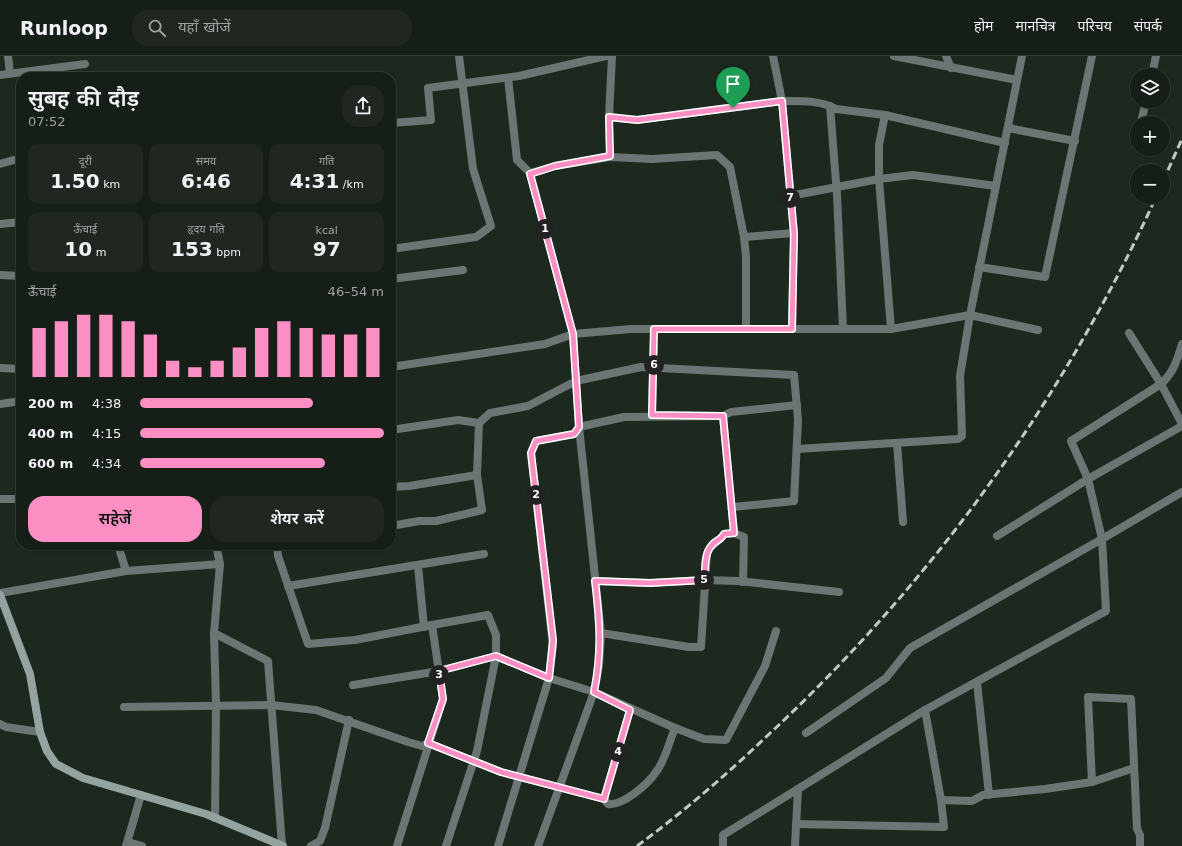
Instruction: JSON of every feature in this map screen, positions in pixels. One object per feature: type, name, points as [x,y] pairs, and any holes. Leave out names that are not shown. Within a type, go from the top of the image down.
[{"type":"street","points":[[8,56],[10,73]]},
{"type":"street","points":[[396,248],[476,237],[491,226],[473,169],[459,56]]},
{"type":"street","points":[[396,123],[431,120],[428,88],[508,78],[606,56]]},
{"type":"street","points":[[610,156],[609,117],[612,56]]},
{"type":"street","points":[[773,56],[782,101],[794,234],[792,329]]},
{"type":"street","points":[[894,56],[1017,80]]},
{"type":"street","points":[[946,56],[951,68]]},
{"type":"street","points":[[796,449],[958,439],[962,436],[960,376],[979,267],[1022,56]]},
{"type":"street","points":[[979,267],[1045,277],[1092,56]]},
{"type":"street","points":[[1153,68],[1156,56]]},
{"type":"street","points":[[18,72],[85,64]]},
{"type":"street","points":[[0,75],[16,72]]},
{"type":"street","points":[[508,78],[517,160],[530,174],[573,334],[579,427],[601,633],[599,666],[594,692],[538,846]]},
{"type":"street","points":[[609,117],[637,120],[782,101],[806,101],[830,106],[836,109],[884,115],[1005,143]]},
{"type":"street","points":[[830,106],[843,328]]},
{"type":"street","points":[[884,115],[879,146],[879,179],[891,329]]},
{"type":"street","points":[[1008,128],[1075,141]]},
{"type":"street","points":[[530,174],[555,166],[610,156],[652,160],[716,155],[730,167],[744,237],[746,257],[746,329]]},
{"type":"street","points":[[0,164],[16,159]]},
{"type":"street","points":[[790,196],[879,179],[913,176],[996,186]]},
{"type":"street","points":[[0,224],[16,222]]},
{"type":"street","points":[[744,237],[794,234]]},
{"type":"street","points":[[396,279],[463,270]]},
{"type":"street","points":[[0,275],[16,276]]},
{"type":"street","points":[[396,366],[546,344],[573,334],[631,329],[891,329],[970,315],[1038,330]]},
{"type":"street","points":[[652,415],[654,329]]},
{"type":"street","points":[[996,536],[1088,479],[1182,425],[1161,384],[1129,333]]},
{"type":"street","points":[[723,846],[723,835],[925,710],[1106,611],[1102,539],[1088,479],[1070,441],[1161,384],[1176,366],[1182,344]]},
{"type":"street","points":[[396,525],[419,521],[436,521],[482,510],[477,476],[479,423],[490,412],[528,406],[576,381],[641,367],[794,375],[798,420],[794,501],[733,507]]},
{"type":"street","points":[[0,368],[16,369]]},
{"type":"street","points":[[0,404],[16,402]]},
{"type":"street","points":[[498,846],[549,678],[553,646],[531,453],[536,441],[574,434],[579,427],[624,417],[652,415],[723,416],[731,412],[797,405]]},
{"type":"street","points":[[723,416],[733,507],[734,533]]},
{"type":"street","points":[[396,429],[458,420],[479,423]]},
{"type":"street","points":[[897,443],[903,522]]},
{"type":"street","points":[[396,487],[477,476]]},
{"type":"street","points":[[806,733],[886,678],[910,648],[1182,492]]},
{"type":"street","points":[[0,499],[16,499]]},
{"type":"street","points":[[601,633],[689,647],[701,647],[707,553],[711,546],[721,539],[724,534],[734,533],[744,537],[743,582]]},
{"type":"street","points":[[120,550],[126,571]]},
{"type":"street","points":[[214,818],[216,704],[214,633],[220,564],[217,550]]},
{"type":"street","points":[[277,550],[278,556],[308,644],[355,640],[488,615],[496,635],[496,656],[473,762],[446,846]]},
{"type":"street","points":[[288,586],[418,566],[484,554]]},
{"type":"street","points":[[214,633],[268,661],[282,845],[214,818],[83,778],[56,764],[47,751],[40,732],[30,674],[0,594],[126,571],[220,564]]},
{"type":"street","points":[[418,566],[424,627]]},
{"type":"street","points":[[595,581],[650,583],[705,580],[743,582],[839,592]]},
{"type":"street","points":[[396,846],[443,699],[432,625]]},
{"type":"street","points":[[353,685],[439,671],[496,656],[549,678],[594,692],[630,710],[704,739],[726,740],[765,666],[776,630]]},
{"type":"street","points":[[977,682],[989,794]]},
{"type":"street","points":[[1092,782],[1088,697],[1131,699],[1134,768],[1140,846]]},
{"type":"street","points":[[124,707],[216,704],[271,705],[316,710],[349,720],[408,742],[422,746],[428,743],[473,762],[519,777],[604,799],[608,804],[617,804],[648,781],[657,772],[675,728]]},
{"type":"street","points":[[604,799],[630,710]]},
{"type":"street","points":[[796,824],[944,828],[941,800],[925,710]]},
{"type":"street","points":[[311,846],[320,841],[325,828],[349,720]]},
{"type":"street","points":[[0,724],[6,727],[40,732]]},
{"type":"street","points":[[941,800],[972,801],[983,795],[989,794],[1045,789],[1092,782],[1134,768]]},
{"type":"street","points":[[794,846],[798,789]]},
{"type":"street","points":[[141,795],[127,844],[142,846]]},
{"type":"railway","points":[[1170,166],[1182,139]]},
{"type":"railway","points":[[637,846],[670,821],[719,780],[826,679],[883,617],[937,553],[988,486],[1035,417],[1079,346],[1119,273],[1153,204]]},
{"type":"route","points":[[782,101],[794,234],[792,329],[654,329],[652,415],[723,416],[733,507],[734,533],[724,534],[721,539],[711,546],[707,553],[705,580],[650,583],[595,581],[601,633],[599,666],[594,692],[630,710],[604,799],[501,772],[428,743],[443,699],[439,671],[496,656],[549,678],[553,640],[531,453],[536,441],[574,434],[579,427],[573,334],[530,174],[555,166],[610,156],[609,117],[637,120],[733,108],[782,101]]}]
